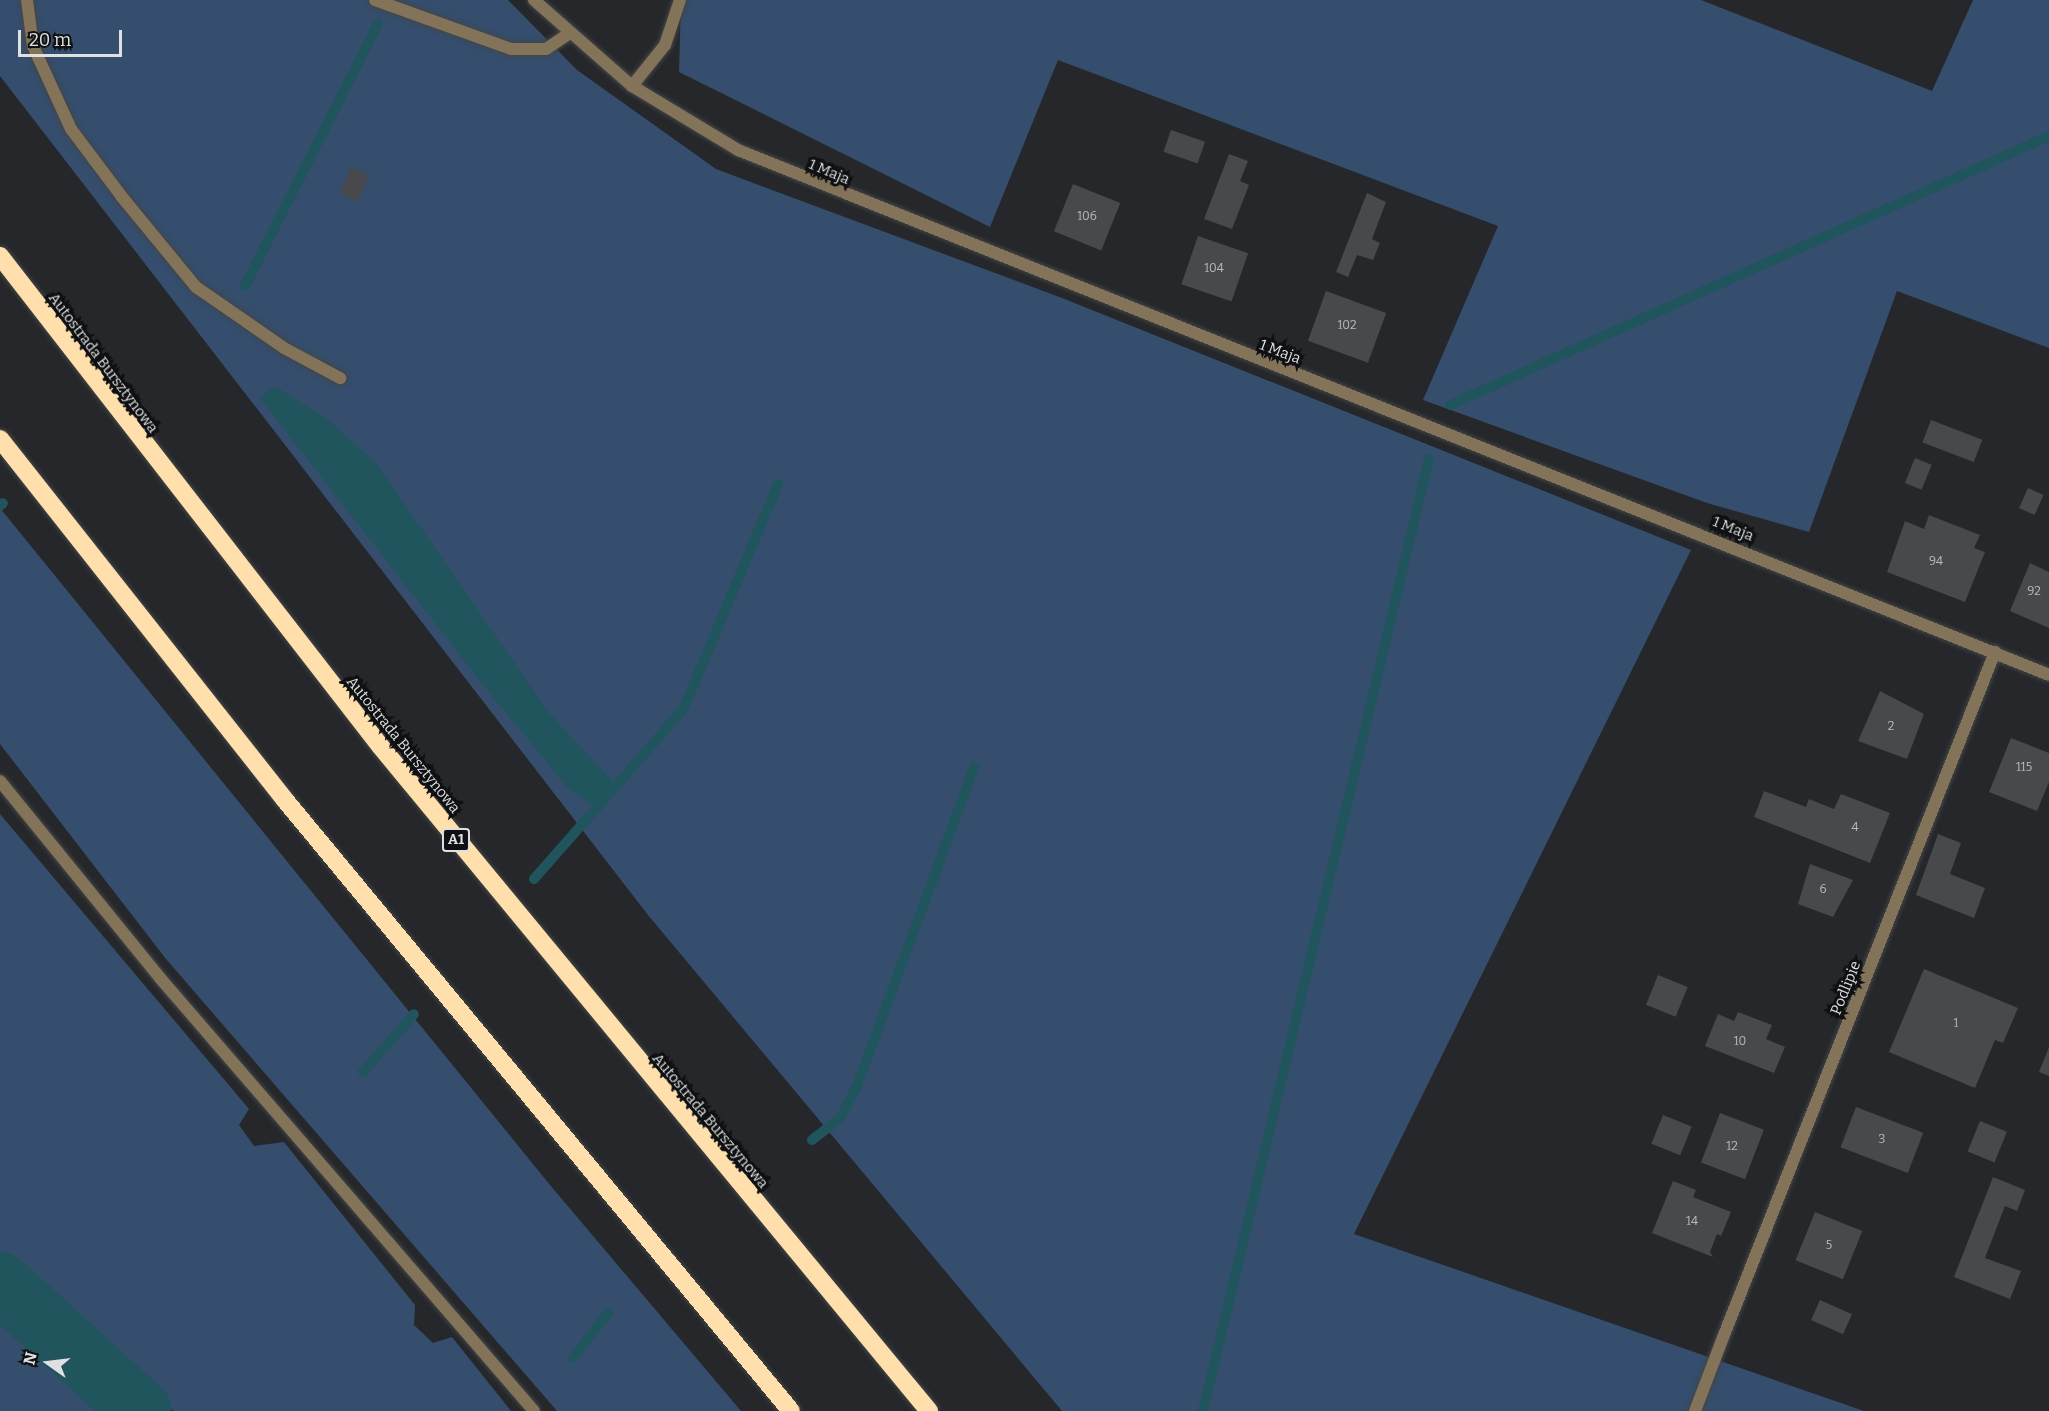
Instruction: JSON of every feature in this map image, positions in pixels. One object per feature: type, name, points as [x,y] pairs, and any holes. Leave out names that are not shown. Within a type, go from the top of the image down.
[{"type":"highway","name":"Autostrada Bursztynowa","points":[[0,256],[381,747],[929,1411]]},
{"type":"highway","points":[[0,439],[285,800],[791,1411]]},
{"type":"street","points":[[27,0],[33,46],[71,129],[122,197],[196,286],[284,348],[340,378]]},
{"type":"street","points":[[375,0],[512,49],[546,49],[568,34]]},
{"type":"street","name":"1 Maja","points":[[534,0],[568,34],[633,86],[681,120],[771,164],[2049,675]]},
{"type":"street","points":[[633,86],[665,45],[680,0]]},
{"type":"street","name":"Podlipie","points":[[1695,1411],[1995,652]]},
{"type":"street","points":[[0,781],[160,978],[534,1411]]},
{"type":"shaded area","points":[[0,0],[508,0],[577,70],[716,169],[1062,298],[1691,550],[1354,1234],[1864,1411],[1062,1411],[648,915],[0,76]]},
{"type":"shaded area","points":[[681,0],[1701,0],[1932,91],[1973,0],[2049,0],[2049,348],[1897,291],[1809,532],[1707,503],[1423,400],[1498,226],[1058,60],[990,227],[679,72]]},
{"type":"shaded area","points":[[276,387],[329,420],[377,464],[549,713],[618,787],[598,810],[568,788],[484,686],[259,397]]},
{"type":"shaded area","points":[[0,508],[550,1185],[741,1411],[557,1411],[166,959],[0,744]]},
{"type":"shaded area","points":[[0,814],[249,1109],[239,1125],[254,1146],[284,1142],[415,1305],[414,1325],[433,1343],[452,1337],[511,1411],[174,1411],[0,1254]]},
{"type":"shaded area","points":[[0,1303],[119,1411],[0,1411]]},
{"type":"building","points":[[1171,130],[1205,142],[1198,163],[1164,152]]},
{"type":"building","points":[[1229,154],[1248,161],[1240,181],[1249,185],[1232,229],[1204,219]]},
{"type":"building","points":[[351,167],[369,175],[357,202],[339,193]]},
{"type":"building","points":[[1073,184],[1120,203],[1101,250],[1054,231]]},
{"type":"building","points":[[1367,193],[1386,202],[1372,239],[1380,243],[1373,260],[1357,255],[1348,277],[1336,272]]},
{"type":"building","points":[[1198,236],[1248,253],[1232,301],[1181,284]]},
{"type":"building","points":[[1326,291],[1386,313],[1368,363],[1308,341]]},
{"type":"building","points":[[1931,420],[1982,440],[1974,462],[1922,442]]},
{"type":"building","points":[[1915,458],[1932,465],[1922,490],[1905,483]]},
{"type":"building","points":[[2028,488],[2044,495],[2035,515],[2019,508]]},
{"type":"building","points":[[1929,515],[1980,535],[1974,548],[1985,552],[1965,602],[1887,572],[1905,521],[1924,529]]},
{"type":"building","points":[[2030,563],[2049,572],[2049,628],[2010,611]]},
{"type":"building","points":[[1880,691],[1924,714],[1907,759],[1858,741]]},
{"type":"building","points":[[2011,738],[2049,753],[2049,782],[2037,811],[1989,792]]},
{"type":"building","points":[[1764,791],[1806,807],[1809,799],[1834,809],[1841,794],[1890,813],[1870,863],[1754,817]]},
{"type":"building","points":[[1938,834],[1961,843],[1950,874],[1985,888],[1974,918],[1916,895]]},
{"type":"building","points":[[1810,864],[1853,880],[1833,917],[1798,904]]},
{"type":"building","points":[[1924,969],[2018,1008],[2003,1043],[1995,1040],[1975,1088],[1889,1052]]},
{"type":"building","points":[[1658,975],[1688,987],[1676,1017],[1646,1005]]},
{"type":"building","points":[[1738,1012],[1772,1025],[1766,1039],[1785,1047],[1774,1073],[1705,1046],[1718,1014],[1734,1021]]},
{"type":"building","points":[[2049,1047],[2049,1076],[2039,1072]]},
{"type":"building","points":[[1856,1107],[1923,1133],[1908,1173],[1841,1147]]},
{"type":"building","points":[[1720,1113],[1764,1130],[1745,1179],[1701,1162]]},
{"type":"building","points":[[1663,1115],[1692,1127],[1680,1155],[1651,1144]]},
{"type":"building","points":[[1980,1121],[2007,1132],[1995,1162],[1968,1152]]},
{"type":"building","points":[[1993,1177],[2025,1190],[2017,1211],[2005,1206],[1985,1258],[2021,1271],[2010,1299],[1954,1277]]},
{"type":"building","points":[[1673,1181],[1696,1190],[1693,1197],[1731,1212],[1721,1236],[1717,1234],[1710,1252],[1713,1257],[1652,1233]]},
{"type":"building","points":[[1815,1212],[1862,1231],[1843,1279],[1796,1260]]},
{"type":"building","points":[[1820,1300],[1852,1314],[1843,1334],[1811,1320]]},
{"type":"waterway","points":[[245,286],[378,24]]},
{"type":"waterway","points":[[1450,405],[2049,136]]},
{"type":"waterway","points":[[1203,1411],[1429,459]]},
{"type":"waterway","points":[[534,879],[684,708],[778,484]]},
{"type":"waterway","points":[[0,506],[3,503]]},
{"type":"waterway","points":[[812,1140],[841,1117],[858,1083],[974,767]]},
{"type":"waterway","points":[[363,1072],[414,1014]]},
{"type":"waterway","points":[[0,1283],[141,1411]]},
{"type":"waterway","points":[[573,1358],[608,1313]]}]
